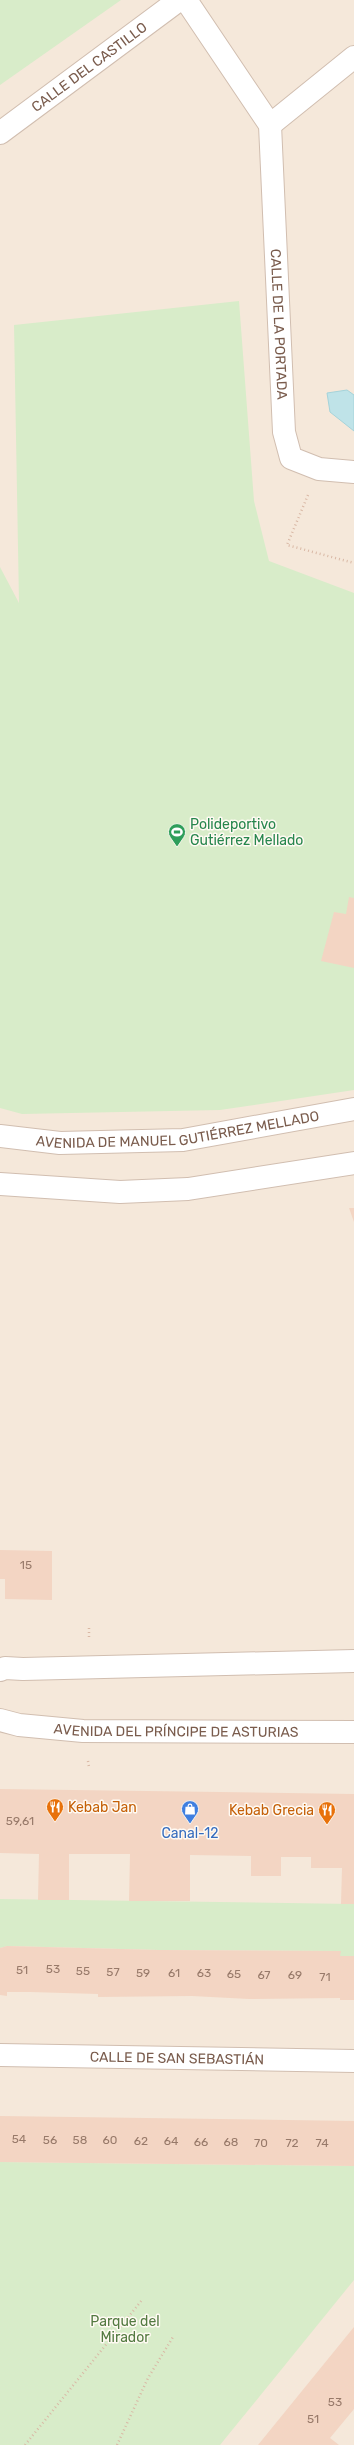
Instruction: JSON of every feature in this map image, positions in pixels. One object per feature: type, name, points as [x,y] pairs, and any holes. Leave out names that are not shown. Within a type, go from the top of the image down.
[{"type":"street","name":"CALLE DEL CASTILLO","points":[[0,133],[179,0]]},
{"type":"street","points":[[186,0],[270,125],[354,57]]},
{"type":"street","name":"CALLE DE LA PORTADA","points":[[270,125],[284,432],[291,458],[319,469],[354,472]]},
{"type":"street","name":"AVENIDA DE MANUEL GUTIÉRREZ MELLADO","points":[[0,1136],[60,1142],[183,1140],[354,1109]]},
{"type":"street","points":[[0,1184],[120,1192],[188,1189],[354,1163]]},
{"type":"street","points":[[0,1670],[5,1668],[23,1669],[354,1661]]},
{"type":"street","name":"AVENIDA DEL PRÍNCIPE DE ASTURIAS","points":[[0,1720],[19,1725],[83,1731],[354,1732]]},
{"type":"street","name":"CALLE DE SAN SEBASTIÁN","points":[[0,2055],[354,2061]]},
{"type":"path","points":[[319,469],[287,545],[354,563]]},
{"type":"path","points":[[88,1760],[89,1767]]},
{"type":"path","points":[[25,2445],[142,2300]]},
{"type":"path","points":[[117,2445],[148,2378],[173,2337]]},
{"type":"shaded area","points":[[0,0],[354,0],[354,2445],[0,2445]]},
{"type":"green space","points":[[0,0],[121,0],[0,85]]},
{"type":"green space","name":"Polideportivo Gutiérrez Mellado","points":[[239,301],[254,501],[269,561],[354,593],[354,1090],[220,1110],[22,1114],[0,1108],[0,567],[19,603],[14,325]]},
{"type":"green space","points":[[0,1899],[354,1904],[354,1956],[340,1956],[340,1951],[159,1950],[8,1946],[0,1948]]},
{"type":"green space","name":"Parque del Mirador","points":[[0,2162],[354,2166],[354,2280],[220,2445],[0,2445]]},
{"type":"water","points":[[347,390],[354,395],[354,431],[330,412],[327,393]]},
{"type":"building","points":[[349,897],[354,898],[354,968],[321,961],[334,912],[346,914]]},
{"type":"building","points":[[349,1208],[354,1208],[354,1222]]},
{"type":"building","points":[[0,1550],[52,1551],[52,1600],[5,1599],[5,1579],[0,1579]]},
{"type":"building","points":[[0,1789],[354,1794],[354,1904],[341,1904],[342,1868],[311,1868],[311,1857],[281,1857],[281,1876],[251,1876],[251,1856],[190,1855],[190,1901],[129,1901],[130,1854],[69,1854],[69,1900],[38,1900],[39,1854],[0,1853]]},
{"type":"building","points":[[7,1946],[159,1950],[341,1951],[340,1956],[354,1956],[354,2000],[340,2000],[340,1998],[249,1999],[192,1996],[98,1997],[98,1994],[30,1992],[7,1992],[7,1996],[0,1995],[0,1948]]},
{"type":"building","points":[[0,2116],[354,2121],[354,2166],[0,2162]]},
{"type":"building","points":[[354,2327],[354,2409],[330,2438],[339,2445],[258,2445]]},
{"type":"place","name":"Polideportivo Gutiérrez Mellado","points":[[177,847]]},
{"type":"place","name":"Kebab Jan","points":[[55,1822]]},
{"type":"place","name":"Canal-12","points":[[190,1824]]},
{"type":"place","name":"Kebab Grecia","points":[[327,1825]]}]
